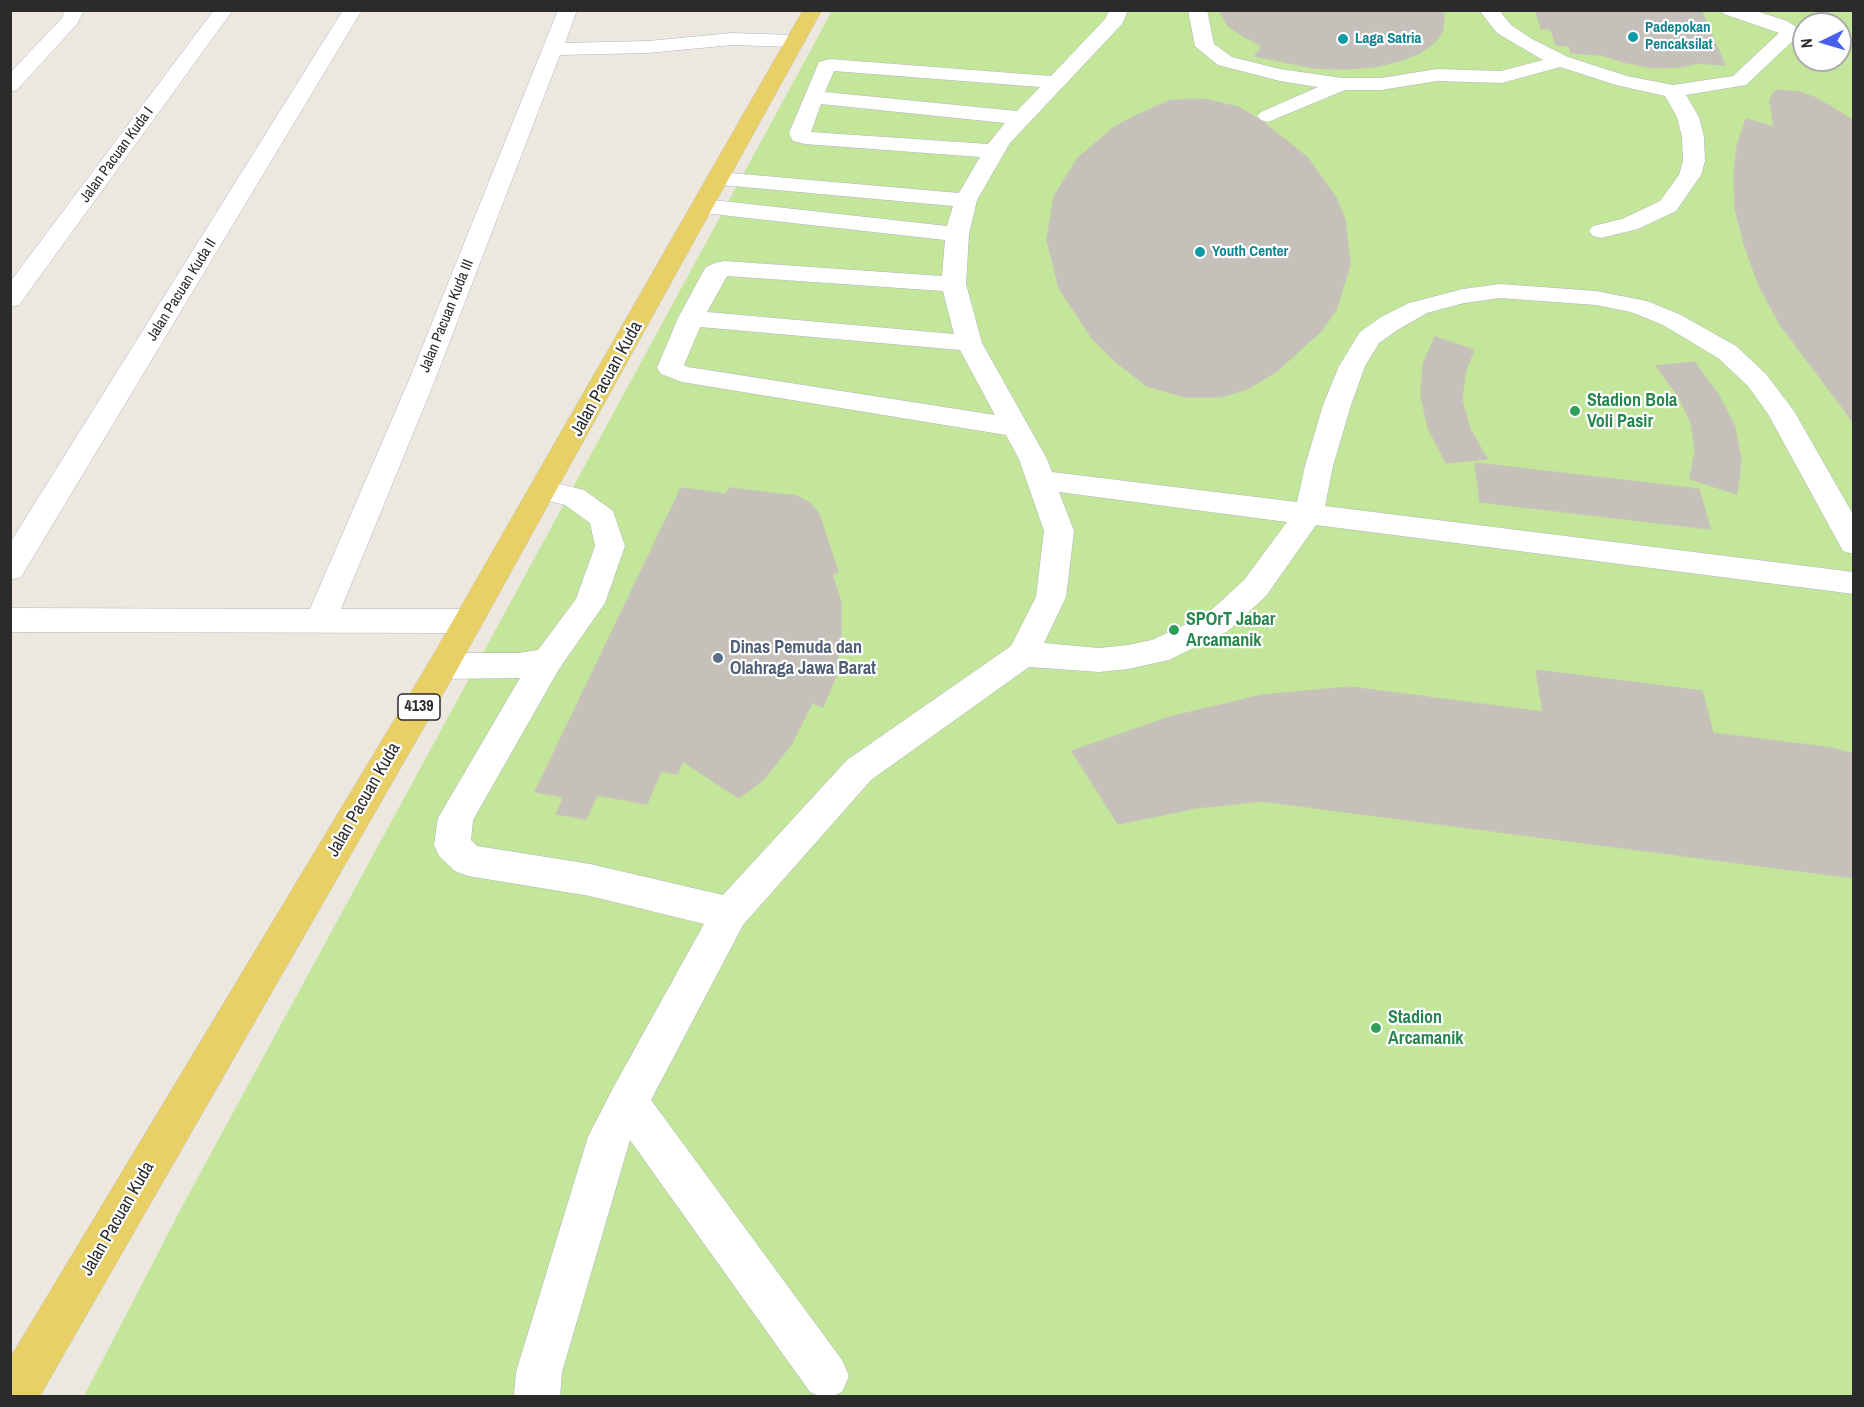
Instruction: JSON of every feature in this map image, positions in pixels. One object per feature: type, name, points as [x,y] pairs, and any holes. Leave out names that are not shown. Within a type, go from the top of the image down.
[{"type":"main road","name":"Jalan Pacuan Kuda","points":[[14,1396],[443,666],[712,193],[813,10]]},
{"type":"street","points":[[10,86],[70,20],[75,10]]},
{"type":"street","name":"Jalan Pacuan Kuda I","points":[[10,300],[224,10]]},
{"type":"street","name":"Jalan Pacuan Kuda II","points":[[10,569],[353,10]]},
{"type":"street","name":"Jalan Pacuan Kuda III","points":[[321,620],[422,380],[555,49],[568,10]]},
{"type":"street","points":[[537,1396],[539,1372],[609,1137],[730,913],[859,770],[1023,654],[1051,597],[1059,531],[1033,459],[969,343],[954,284],[957,234],[966,200],[994,150],[1020,118],[1115,20],[1119,10]]},
{"type":"street","points":[[1197,10],[1205,46],[1226,61],[1280,75],[1342,84],[1381,84],[1437,75],[1502,76],[1561,61]]},
{"type":"street","points":[[1488,10],[1503,28],[1525,43],[1561,61],[1623,81],[1673,91],[1739,81],[1790,34],[1780,25],[1731,10]]},
{"type":"street","points":[[555,49],[648,47],[732,39],[794,41]]},
{"type":"street","points":[[10,59],[35,59]]},
{"type":"street","points":[[994,150],[803,137],[800,133],[826,66],[830,65],[1056,82]]},
{"type":"street","points":[[1268,116],[1342,84]]},
{"type":"street","points":[[1601,231],[1630,224],[1668,206],[1690,175],[1694,161],[1693,137],[1688,117],[1673,91]]},
{"type":"street","points":[[813,97],[1020,118]]},
{"type":"street","points":[[712,193],[966,200]]},
{"type":"street","points":[[712,193],[957,234]]},
{"type":"street","points":[[954,284],[728,267],[715,272],[669,368],[675,373],[1015,428]]},
{"type":"street","points":[[1023,654],[1099,660],[1128,657],[1158,651],[1217,623],[1256,588],[1310,513],[1319,466],[1337,405],[1352,366],[1368,338],[1390,322],[1418,308],[1463,296],[1500,291],[1596,298],[1638,306],[1672,320],[1727,352],[1757,380],[1780,411],[1854,543]]},
{"type":"street","points":[[691,318],[969,343]]},
{"type":"street","points":[[1040,480],[1854,583]]},
{"type":"street","points":[[544,490],[574,498],[603,518],[610,546],[590,603],[548,660],[456,818],[452,845],[468,860],[590,880],[730,913]]},
{"type":"street","points":[[10,620],[467,621]]},
{"type":"street","points":[[443,666],[519,666],[548,660]]},
{"type":"street","points":[[627,1102],[826,1376]]},
{"type":"green space","name":"SPOrT Jabar Arcamanik","points":[[832,11],[1853,11],[1853,1396],[84,1396],[185,1201]]},
{"type":"building","name":"Laga Satria","points":[[1219,10],[1442,10],[1444,17],[1443,30],[1435,42],[1420,53],[1374,67],[1345,69],[1314,68],[1255,56],[1262,46],[1228,26]]},
{"type":"building","name":"Padepokan Pencaksilat","points":[[1536,10],[1701,10],[1725,65],[1699,63],[1679,67],[1653,68],[1602,55],[1571,53],[1569,46],[1556,45],[1551,29],[1541,29]]},
{"type":"building","points":[[1778,90],[1799,92],[1816,98],[1854,121],[1854,423],[1779,323],[1758,283],[1744,244],[1735,208],[1734,176],[1737,146],[1746,119],[1774,127],[1770,101],[1773,93]]},
{"type":"building","name":"Youth Center","points":[[1192,99],[1238,107],[1263,122],[1307,157],[1336,198],[1345,219],[1350,265],[1336,310],[1321,331],[1277,371],[1247,389],[1220,397],[1185,397],[1147,386],[1116,362],[1092,338],[1059,288],[1047,240],[1054,197],[1077,159],[1113,128],[1135,116],[1169,101]]},
{"type":"building","points":[[1435,337],[1474,350],[1465,373],[1462,400],[1470,429],[1487,459],[1446,463],[1428,428],[1421,395],[1423,364]]},
{"type":"building","points":[[1694,362],[1718,394],[1735,427],[1741,461],[1737,494],[1690,479],[1695,451],[1691,422],[1677,394],[1656,366]]},
{"type":"building","points":[[1475,463],[1699,489],[1710,529],[1480,502]]},
{"type":"building","name":"Dinas Pemuda dan Olahraga Jawa Barat","points":[[681,488],[726,494],[729,488],[796,496],[810,503],[819,514],[838,572],[832,574],[841,603],[841,638],[835,678],[823,707],[812,703],[792,743],[764,779],[739,798],[683,761],[677,774],[661,771],[647,804],[597,795],[586,819],[556,814],[564,797],[535,792]]},
{"type":"building","points":[[1536,670],[1702,691],[1713,733],[1832,748],[1854,754],[1854,878],[1262,801],[1196,808],[1118,824],[1072,751],[1170,717],[1262,695],[1350,687],[1543,712]]},
{"type":"place","name":"Padepokan Pencaksilat","points":[[1633,37]]},
{"type":"place","name":"Laga Satria","points":[[1343,39]]},
{"type":"place","name":"Youth Center","points":[[1200,252]]},
{"type":"place","name":"Stadion Bola Voli Pasir","points":[[1575,411]]},
{"type":"place","name":"SPOrT Jabar Arcamanik","points":[[1174,630]]},
{"type":"place","name":"Dinas Pemuda dan Olahraga Jawa Barat","points":[[718,658]]},
{"type":"place","name":"Stadion Arcamanik","points":[[1376,1028]]}]
